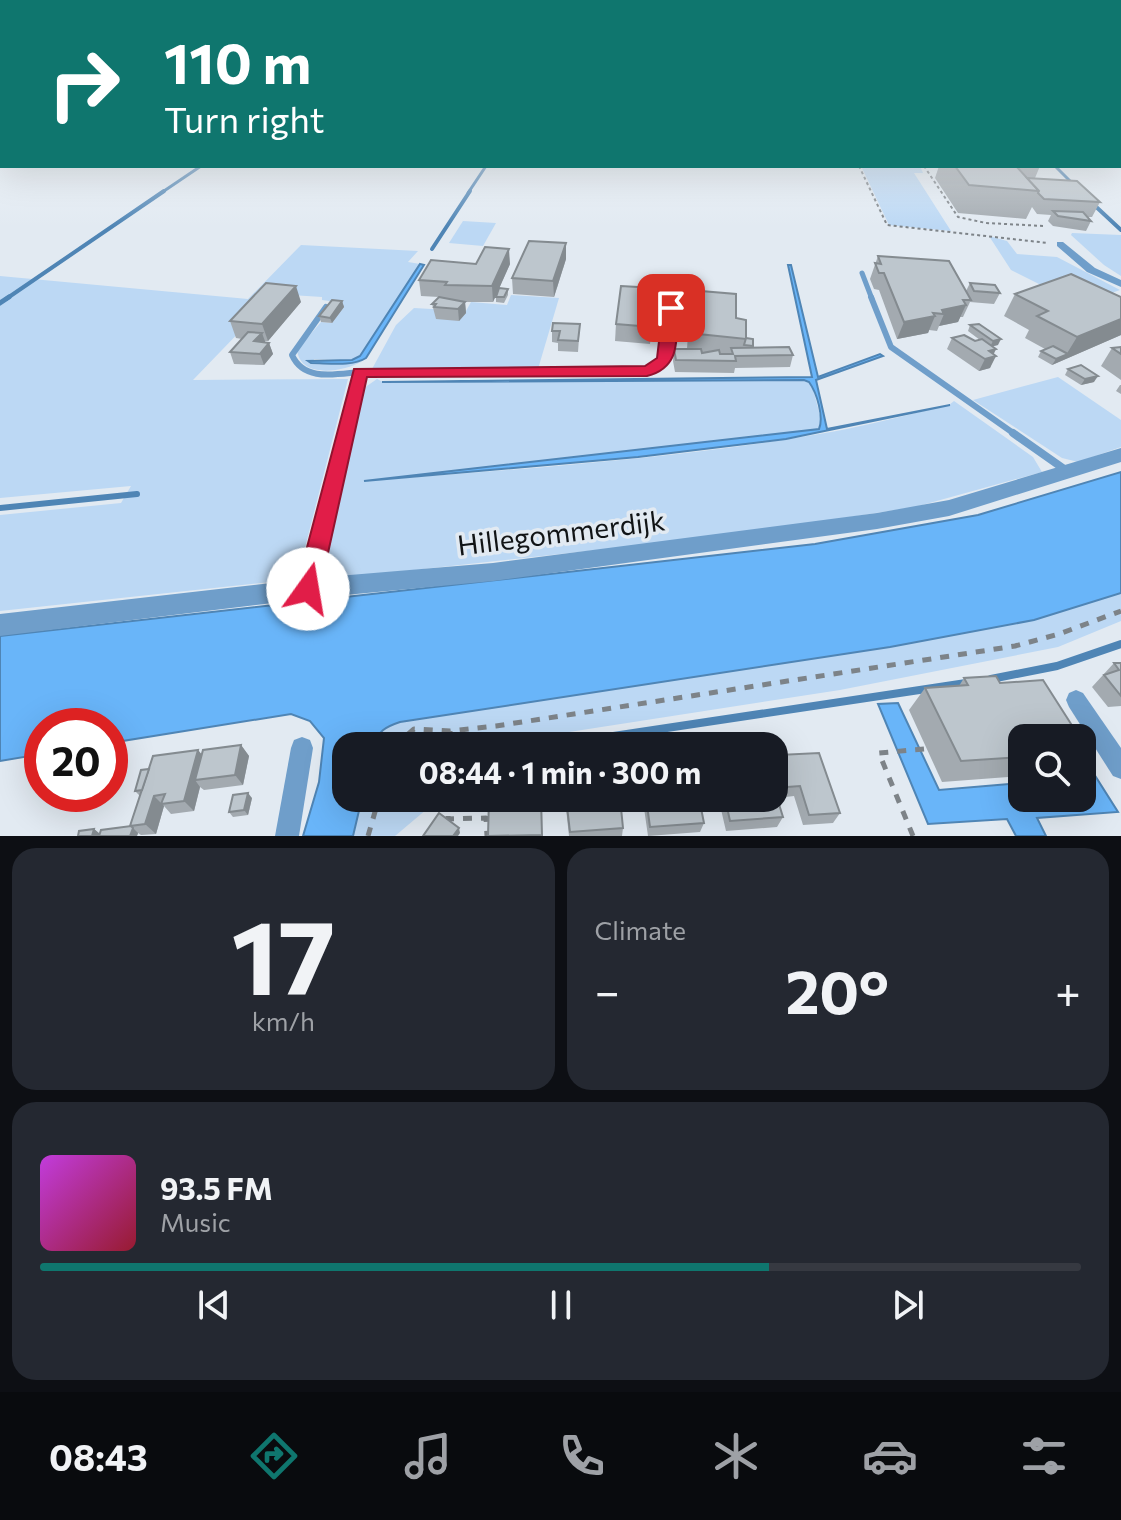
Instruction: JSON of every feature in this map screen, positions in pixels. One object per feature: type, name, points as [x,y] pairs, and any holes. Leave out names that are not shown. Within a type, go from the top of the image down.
[{"type":"street","points":[[1060,244],[1091,270],[1121,284]]},
{"type":"street","name":"Hillegommerdijk","points":[[0,625],[308,589],[493,572],[877,521],[949,508],[1121,455]]},
{"type":"street","points":[[1076,700],[1121,768]]},
{"type":"street","points":[[287,836],[302,748]]},
{"type":"lane","points":[[862,273],[891,347],[1069,472]]},
{"type":"lane","points":[[326,307],[292,355],[294,364],[302,370],[316,373],[647,371],[660,366],[666,358],[671,308]]},
{"type":"lane","points":[[308,589],[360,372]]},
{"type":"path","points":[[860,168],[887,225],[1060,244]]},
{"type":"path","points":[[925,168],[958,217],[986,223],[1044,226]]},
{"type":"path","points":[[410,732],[414,729],[450,731],[496,726],[1015,646],[1059,634],[1121,611]]},
{"type":"path","points":[[913,836],[879,753],[924,749]]},
{"type":"path","points":[[368,836],[375,812]]},
{"type":"path","points":[[448,812],[448,819],[486,818],[487,836]]},
{"type":"shaded area","points":[[862,168],[921,168],[923,173],[914,173],[951,231],[889,225]]},
{"type":"shaded area","points":[[463,221],[496,223],[483,246],[449,243]]},
{"type":"shaded area","points":[[1072,233],[1121,235],[1121,276],[1104,265]]},
{"type":"shaded area","points":[[989,236],[1007,241],[1017,254],[1057,257],[1120,290],[1103,296],[1045,287],[1011,270]]},
{"type":"shaded area","points":[[301,245],[418,251],[408,262],[420,264],[360,356],[352,360],[314,359],[312,363],[361,362],[324,371],[306,366],[297,350],[321,322],[332,323],[336,302],[322,300],[322,297],[276,294],[193,380],[348,379],[297,579],[0,611],[0,515],[121,503],[131,486],[0,498],[0,276],[248,299]]},
{"type":"shaded area","points":[[511,295],[559,298],[538,369],[372,369],[396,325],[414,308],[466,311],[471,302],[507,305]]},
{"type":"shaded area","points":[[1058,377],[1121,420],[1121,447],[1078,462],[1062,458],[973,400]]},
{"type":"shaded area","points":[[377,379],[383,382],[804,380],[812,385],[822,423],[819,429],[365,481],[715,449],[846,429],[949,405],[954,401],[1033,457],[1042,472],[915,507],[732,535],[332,579],[321,575],[320,568],[364,388]]},
{"type":"shaded area","points":[[1121,593],[1121,621],[1058,647],[840,690],[569,732],[382,732],[400,722],[890,647],[1034,620]]},
{"type":"shaded area","points":[[359,812],[423,812],[395,836],[353,836]]},
{"type":"water","points":[[420,264],[424,265],[366,358],[347,364],[308,361],[352,360],[360,356]]},
{"type":"water","points":[[788,265],[791,265],[818,377],[880,354],[883,356],[816,380],[827,429],[950,405],[786,439],[638,457],[364,481],[819,429],[821,418],[817,399],[809,382],[804,380],[382,382],[812,377]]},
{"type":"water","points":[[1121,472],[1121,593],[1034,620],[890,647],[400,722],[382,732],[332,732],[332,812],[359,812],[353,836],[303,836],[319,782],[324,738],[310,721],[291,714],[128,740],[128,708],[24,708],[24,757],[0,761],[0,636],[815,544],[978,515]]},
{"type":"water","points":[[898,703],[939,790],[1008,784],[1008,812],[1096,812],[1096,777],[1118,812],[1037,818],[1046,836],[1016,836],[1007,819],[928,824],[878,704]]},
{"type":"building","points":[[956,168],[1018,168],[1039,191],[969,185]]},
{"type":"building","points":[[1027,178],[1077,181],[1100,202],[1044,199]]},
{"type":"building","points":[[1053,211],[1083,212],[1091,221],[1058,216]]},
{"type":"building","points":[[529,241],[566,243],[553,281],[512,278]]},
{"type":"building","points":[[485,247],[509,249],[492,286],[445,285],[447,282],[419,280],[431,260],[476,264]]},
{"type":"building","points":[[878,256],[949,261],[971,300],[963,300],[966,305],[942,310],[944,314],[933,313],[935,316],[904,322],[884,273],[879,273],[875,263],[881,264]]},
{"type":"building","points":[[1071,274],[1121,297],[1121,319],[1077,337],[1037,316],[1048,311],[1015,294]]},
{"type":"building","points":[[266,283],[296,286],[262,324],[230,321]]},
{"type":"building","points":[[970,283],[995,285],[1000,293],[974,291]]},
{"type":"building","points":[[621,286],[654,288],[652,327],[616,324]]},
{"type":"building","points":[[499,288],[508,289],[504,297],[496,297]]},
{"type":"building","points":[[689,290],[736,294],[736,318],[746,320],[746,339],[689,333]]},
{"type":"building","points":[[439,297],[465,302],[458,309],[434,307],[436,304],[432,304]]},
{"type":"building","points":[[332,300],[342,301],[330,318],[319,316]]},
{"type":"building","points":[[553,323],[580,324],[578,341],[558,340],[560,331],[552,331]]},
{"type":"building","points":[[979,324],[1001,339],[993,341],[970,325]]},
{"type":"building","points":[[248,332],[262,333],[254,341],[269,343],[260,354],[230,352]]},
{"type":"building","points":[[964,335],[975,341],[982,339],[996,349],[989,351],[996,356],[985,359],[952,338]]},
{"type":"building","points":[[746,338],[753,339],[753,346],[744,345]]},
{"type":"building","points":[[1053,346],[1068,354],[1056,359],[1041,351]]},
{"type":"building","points":[[789,347],[793,355],[735,356],[736,361],[676,360],[674,349],[701,349],[702,353],[719,350],[720,354],[733,354],[731,348]]},
{"type":"building","points":[[1081,365],[1098,376],[1085,379],[1068,369]]},
{"type":"building","points":[[1114,663],[1121,663],[1121,696],[1104,675],[1119,670]]},
{"type":"building","points":[[996,676],[1000,683],[1043,680],[1071,724],[1008,724],[1008,758],[961,761],[925,688],[968,685],[964,678]]},
{"type":"building","points":[[241,745],[235,775],[195,780],[203,750]]},
{"type":"building","points":[[198,750],[184,801],[161,804],[165,794],[154,796],[145,824],[130,826],[153,756]]},
{"type":"building","points":[[819,753],[840,813],[809,815],[800,786],[788,787],[788,755]]},
{"type":"building","points":[[149,769],[142,790],[135,791],[141,770]]},
{"type":"building","points":[[248,793],[244,810],[229,812],[233,795]]},
{"type":"building","points":[[489,812],[541,812],[542,835],[488,836]]},
{"type":"building","points":[[568,812],[621,812],[623,828],[570,832]]},
{"type":"building","points":[[648,812],[702,812],[704,823],[650,827]]},
{"type":"building","points":[[728,812],[781,812],[783,817],[730,821]]},
{"type":"building","points":[[439,813],[459,828],[453,836],[423,836]]},
{"type":"building","points":[[131,826],[130,836],[99,836],[101,830]]},
{"type":"building","points":[[94,829],[92,836],[78,836],[79,831]]},
{"type":"waterway","points":[[161,193],[198,168]]},
{"type":"waterway","points":[[468,193],[485,168]]},
{"type":"waterway","points":[[1057,168],[1074,185]]},
{"type":"waterway","points":[[6,299],[164,191]]},
{"type":"waterway","points":[[432,249],[470,191]]},
{"type":"waterway","points":[[1092,203],[1121,230]]},
{"type":"waterway","points":[[0,303],[6,299]]},
{"type":"waterway","points":[[0,508],[137,494]]},
{"type":"waterway","points":[[991,679],[1057,666],[1121,644]]},
{"type":"waterway","points":[[640,732],[966,683]]},
{"type":"route","points":[[308,589],[360,372],[647,371],[660,366],[666,358],[671,308]]}]
